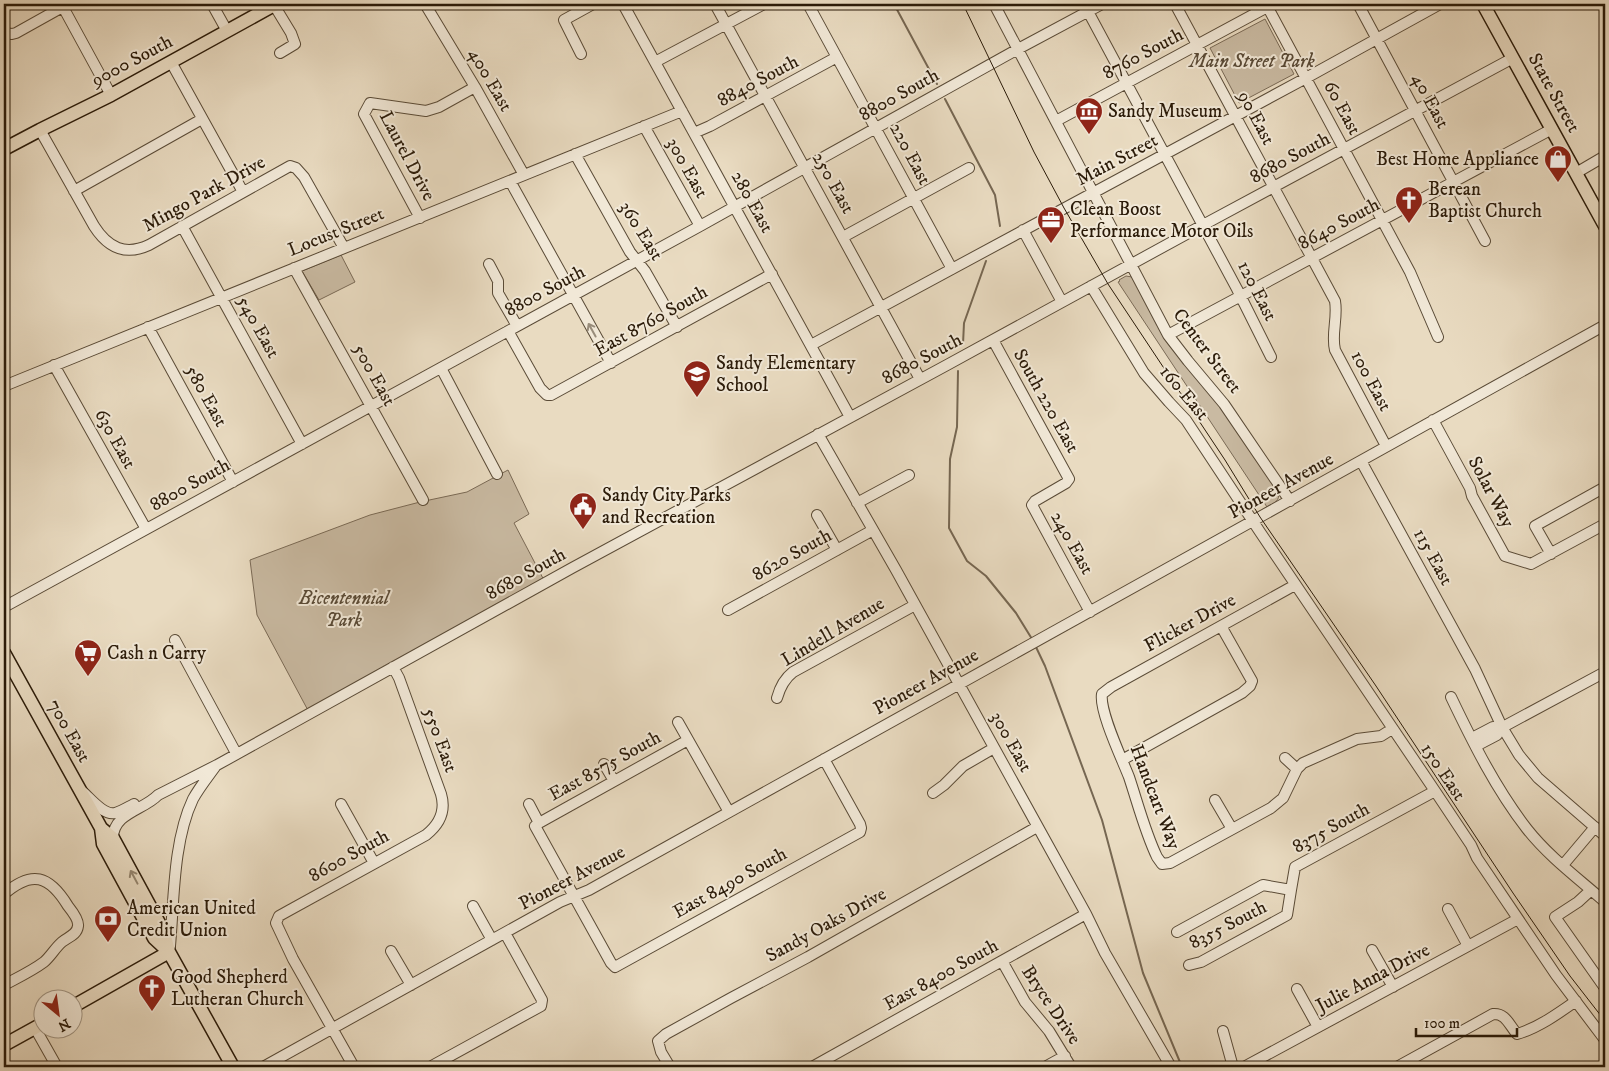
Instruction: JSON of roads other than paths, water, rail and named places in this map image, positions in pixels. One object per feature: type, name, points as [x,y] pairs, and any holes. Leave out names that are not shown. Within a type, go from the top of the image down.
[{"type":"main road","name":"9000 South","points":[[4,150],[111,95],[275,4]]},
{"type":"main road","name":"State Street","points":[[1483,4],[1605,226]]},
{"type":"main road","name":"700 East","points":[[4,653],[101,828],[113,838],[164,932],[169,952],[233,1067]]},
{"type":"main road","name":"700 East","points":[[101,828],[103,844],[154,938],[169,952]]},
{"type":"main road","points":[[82,1001],[169,952]]},
{"type":"main road","points":[[4,1045],[32,1030]]},
{"type":"street","points":[[212,4],[227,31]]},
{"type":"street","points":[[275,4],[291,33],[294,44],[280,53]]},
{"type":"street","name":"400 East","points":[[425,4],[475,87],[524,175]]},
{"type":"street","points":[[581,54],[564,20],[593,4]]},
{"type":"street","name":"280 East","points":[[623,4],[850,417]]},
{"type":"street","name":"250 East","points":[[715,4],[920,379]]},
{"type":"street","points":[[655,62],[764,4]]},
{"type":"street","name":"220 East","points":[[808,4],[952,269]]},
{"type":"street","name":"Center Street","points":[[994,4],[1168,335],[1224,404],[1290,501]]},
{"type":"street","name":"8800 South","points":[[4,607],[636,262],[1018,49],[1086,8],[1102,4]]},
{"type":"street","name":"90 East","points":[[1175,4],[1334,301]]},
{"type":"street","name":"40 East","points":[[1358,4],[1485,241]]},
{"type":"street","name":"Main Street","points":[[811,345],[1440,4]]},
{"type":"street","points":[[5,34],[16,33],[66,5],[111,95]]},
{"type":"street","name":"8760 South","points":[[1056,121],[1269,5]]},
{"type":"street","name":"60 East","points":[[1269,5],[1410,272],[1438,337]]},
{"type":"street","name":"120 East","points":[[1086,8],[1203,225],[1271,357]]},
{"type":"street","name":"8840 South","points":[[694,133],[837,57]]},
{"type":"street","name":"8680 South","points":[[158,796],[818,434],[1513,58]]},
{"type":"street","points":[[170,62],[244,192]]},
{"type":"street","name":"Laurel Drive","points":[[420,218],[364,114],[370,103],[426,111],[439,107],[475,87]]},
{"type":"street","name":"Locust Street","points":[[4,386],[682,111]]},
{"type":"street","points":[[74,191],[202,119]]},
{"type":"street","name":"300 East","points":[[644,126],[700,226]]},
{"type":"street","name":"8640 South","points":[[1168,335],[1552,129]]},
{"type":"street","name":"Mingo Park Drive","points":[[40,130],[99,234],[111,245],[118,248],[126,250],[142,248],[290,166],[296,168],[307,182],[344,248]]},
{"type":"street","name":"360 East","points":[[575,154],[636,262],[645,271],[677,327]]},
{"type":"street","points":[[1576,173],[1605,156]]},
{"type":"street","points":[[843,237],[969,168]]},
{"type":"street","points":[[510,181],[611,363]]},
{"type":"street","name":"540 East","points":[[182,226],[302,444]]},
{"type":"street","points":[[1023,230],[1062,302]]},
{"type":"street","points":[[489,264],[498,281],[498,292],[512,329]]},
{"type":"street","name":"500 East","points":[[294,268],[423,500]]},
{"type":"street","name":"East 8760 South","points":[[512,329],[540,388],[547,394],[556,393],[772,274]]},
{"type":"street","name":"160 East","points":[[1092,286],[1144,373],[1186,420],[1253,521]]},
{"type":"street","name":"100 East","points":[[1334,301],[1336,311],[1333,344],[1335,350],[1386,446]]},
{"type":"street","name":"Pioneer Avenue","points":[[263,1067],[492,940],[574,896],[589,890],[1605,325]]},
{"type":"street","name":"580 East","points":[[148,326],[233,482]]},
{"type":"street","name":"South 220 East","points":[[993,340],[1069,478]]},
{"type":"street","name":"630 East","points":[[54,365],[146,529]]},
{"type":"street","points":[[441,368],[497,474]]},
{"type":"street","name":"Solar Way","points":[[1433,420],[1505,556],[1531,564],[1551,554]]},
{"type":"street","name":"300 East","points":[[818,434],[915,604],[1110,961],[1171,1067]]},
{"type":"street","name":"115 East","points":[[1361,461],[1475,669],[1502,728],[1519,755],[1538,778],[1605,836]]},
{"type":"street","points":[[858,503],[909,475]]},
{"type":"street","name":"240 East","points":[[1069,478],[1066,484],[1035,501],[1032,505],[1090,612]]},
{"type":"street","points":[[1605,487],[1535,526],[1551,554],[1605,524]]},
{"type":"street","points":[[818,515],[837,550]]},
{"type":"street","name":"150 East","points":[[1253,521],[1471,845],[1477,858],[1518,919],[1605,1040]]},
{"type":"street","name":"8620 South","points":[[728,610],[873,530]]},
{"type":"street","name":"Flicker Drive","points":[[1102,694],[1295,585]]},
{"type":"street","name":"Lindell Avenue","points":[[777,698],[781,686],[793,672],[915,604]]},
{"type":"street","points":[[1122,760],[1242,694],[1250,686],[1252,680],[1221,626]]},
{"type":"street","points":[[175,640],[236,753]]},
{"type":"street","name":"550 East","points":[[393,667],[399,678],[443,801],[442,814],[436,826]]},
{"type":"street","points":[[1474,742],[1498,735],[1502,728],[1605,672]]},
{"type":"street","name":"Handcart Way","points":[[1102,694],[1102,704],[1114,740],[1155,854],[1162,864],[1170,863],[1278,803],[1287,791],[1297,769]]},
{"type":"street","points":[[1451,697],[1494,780],[1516,814],[1533,836],[1605,902]]},
{"type":"street","points":[[678,722],[729,812]]},
{"type":"street","points":[[1285,758],[1297,769],[1310,759],[1358,739],[1380,736],[1392,729]]},
{"type":"street","name":"East 8575 South","points":[[539,823],[688,740]]},
{"type":"street","points":[[933,793],[963,766],[994,748]]},
{"type":"street","name":"East 8490 South","points":[[574,896],[615,967],[860,832],[860,824],[824,759]]},
{"type":"street","points":[[604,764],[614,781]]},
{"type":"street","points":[[169,952],[176,878],[184,826],[194,798],[217,765]]},
{"type":"street","points":[[79,789],[104,811],[112,813],[118,812],[148,797],[158,796]]},
{"type":"street","name":"8375 South","points":[[1291,890],[1295,867],[1435,791]]},
{"type":"street","points":[[113,838],[114,828],[120,820],[158,796]]},
{"type":"street","points":[[1215,800],[1232,829]]},
{"type":"street","points":[[341,804],[374,864]]},
{"type":"street","points":[[529,804],[539,823],[535,826],[574,896]]},
{"type":"street","name":"8600 South","points":[[332,1029],[278,930],[276,923],[279,916],[426,835],[436,826]]},
{"type":"street","name":"Sandy Oaks Drive","points":[[670,1067],[661,1052],[658,1041],[666,1034],[808,957],[1037,827]]},
{"type":"street","points":[[1563,865],[1595,827]]},
{"type":"street","points":[[4,894],[22,881],[32,879],[47,882],[55,886],[78,923],[77,930],[71,937],[61,943],[43,963],[4,985]]},
{"type":"street","points":[[1177,932],[1263,885],[1291,890]]},
{"type":"street","name":"8355 South","points":[[1189,965],[1201,962],[1287,915],[1291,890]]},
{"type":"street","points":[[1591,890],[1578,902],[1555,917],[1605,988]]},
{"type":"street","points":[[473,906],[492,940]]},
{"type":"street","points":[[1448,909],[1468,946]]},
{"type":"street","name":"East 8400 South","points":[[812,1067],[1086,914]]},
{"type":"street","name":"Julie Anna Drive","points":[[1244,1067],[1518,919]]},
{"type":"street","points":[[430,1067],[541,1006],[539,994],[505,933]]},
{"type":"street","points":[[1372,950],[1393,987]]},
{"type":"street","points":[[391,951],[411,985]]},
{"type":"street","name":"Bryce Drive","points":[[1002,961],[1024,1002],[1049,1032],[1070,1067]]},
{"type":"street","points":[[1297,989],[1318,1027]]},
{"type":"street","points":[[1397,1067],[1489,1016],[1497,1014],[1504,1017],[1517,1034],[1562,1011],[1576,1001]]},
{"type":"street","points":[[332,1029],[354,1067]]},
{"type":"street","points":[[1223,1031],[1233,1067]]},
{"type":"street","points":[[44,1038],[57,1067]]},
{"type":"street","points":[[1045,1067],[1064,1056]]},
{"type":"waterway","points":[[894,4],[937,84]]},
{"type":"waterway","points":[[945,99],[995,195],[1000,226]]},
{"type":"waterway","points":[[963,344],[964,323],[986,261]]},
{"type":"waterway","points":[[958,371],[957,427],[950,459],[949,528],[967,561],[986,576],[1016,613],[1032,639]]},
{"type":"waterway","points":[[1035,645],[1045,666],[1102,820],[1143,973],[1182,1067]]},
{"type":"tram line","points":[[963,4],[1034,152],[1108,284],[1225,460],[1260,517],[1376,686],[1513,893],[1570,976],[1605,1021]]},
{"type":"place","name":"Sandy Museum","points":[[1089,135]]},
{"type":"place","name":"Best Home Appliance","points":[[1558,183]]},
{"type":"place","name":"Berean Baptist Church","points":[[1409,224]]},
{"type":"place","name":"Clean Boost Performance Motor Oils","points":[[1051,244]]},
{"type":"place","name":"Sandy Elementary School","points":[[697,398]]},
{"type":"place","name":"Sandy City Parks and Recreation","points":[[583,530]]},
{"type":"place","name":"Cash n Carry","points":[[88,677]]},
{"type":"place","name":"American United Credit Union","points":[[108,943]]},
{"type":"place","name":"Good Shepherd Lutheran Church","points":[[152,1012]]},
{"type":"park label","name":"Main Street Park","points":[[1252,61]]},
{"type":"park label","name":"Bicentennial Park","points":[[344,609]]}]
